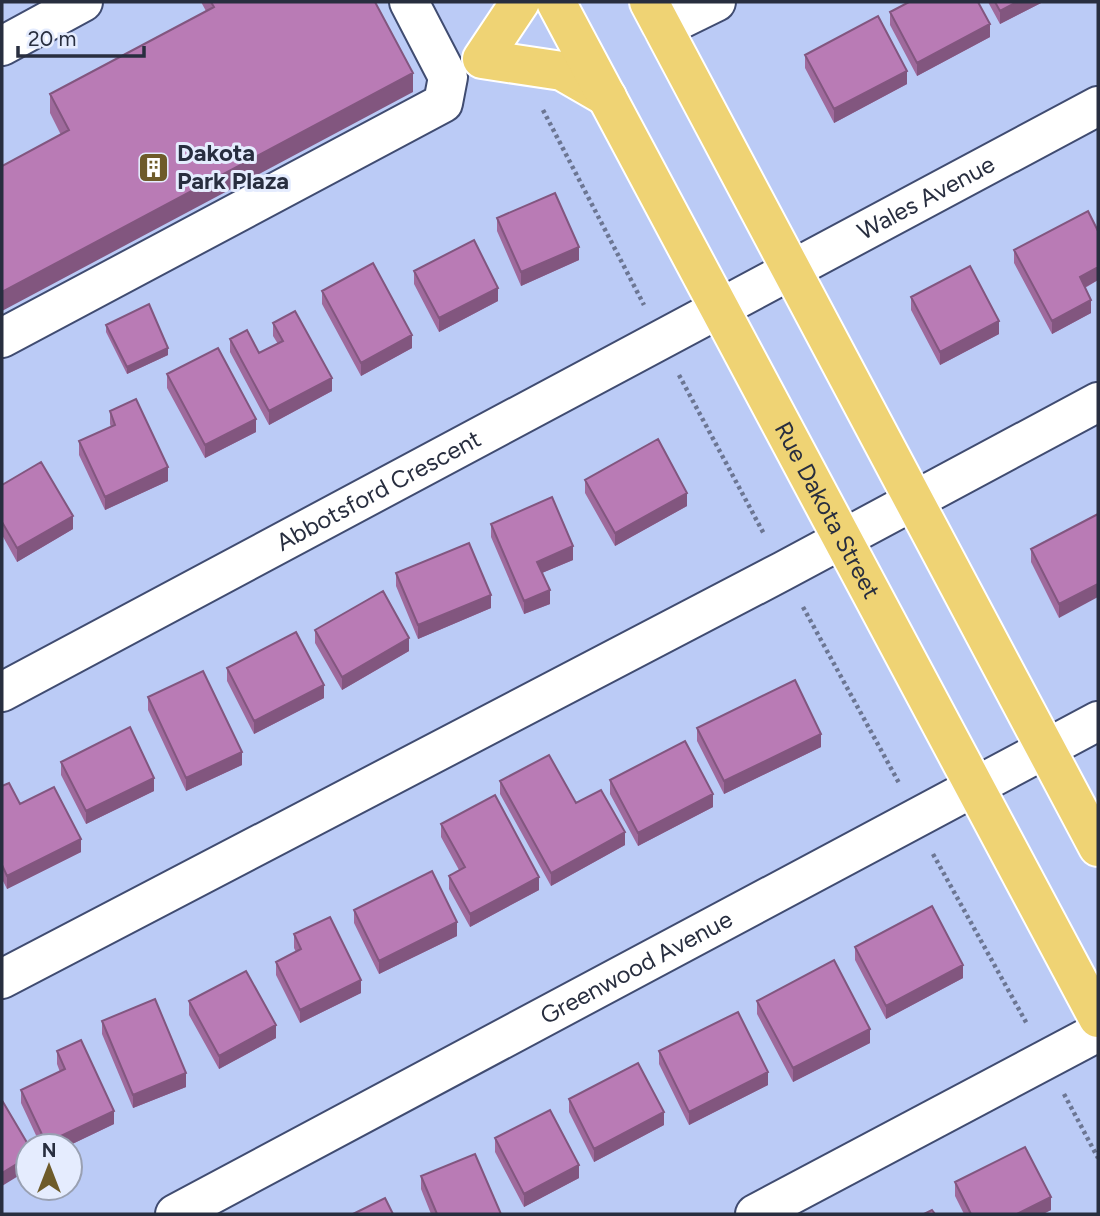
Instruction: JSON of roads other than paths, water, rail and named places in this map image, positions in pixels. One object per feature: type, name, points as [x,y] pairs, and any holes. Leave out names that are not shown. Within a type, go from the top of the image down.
[{"type":"main road","points":[[520,2],[482,59],[562,71],[607,97]]},
{"type":"main road","name":"Rue Dakota Street","points":[[556,2],[1098,1018]]},
{"type":"main road","points":[[656,15],[1098,847]]},
{"type":"street","points":[[2,46],[83,2]]},
{"type":"street","points":[[2,338],[443,103],[448,76],[409,2]]},
{"type":"street","points":[[656,15],[716,2]]},
{"type":"street","points":[[448,76],[482,59]]},
{"type":"street","name":"Wales Avenue","points":[[756,289],[1098,106]]},
{"type":"street","name":"Abbotsford Crescent","points":[[2,692],[756,289]]},
{"type":"street","points":[[2,979],[842,540],[1098,402]]},
{"type":"street","name":"Greenwood Avenue","points":[[176,1214],[1098,721]]},
{"type":"street","points":[[755,1214],[1098,1032]]},
{"type":"place","name":"Dakota Park Plaza","points":[[154,167]]}]
